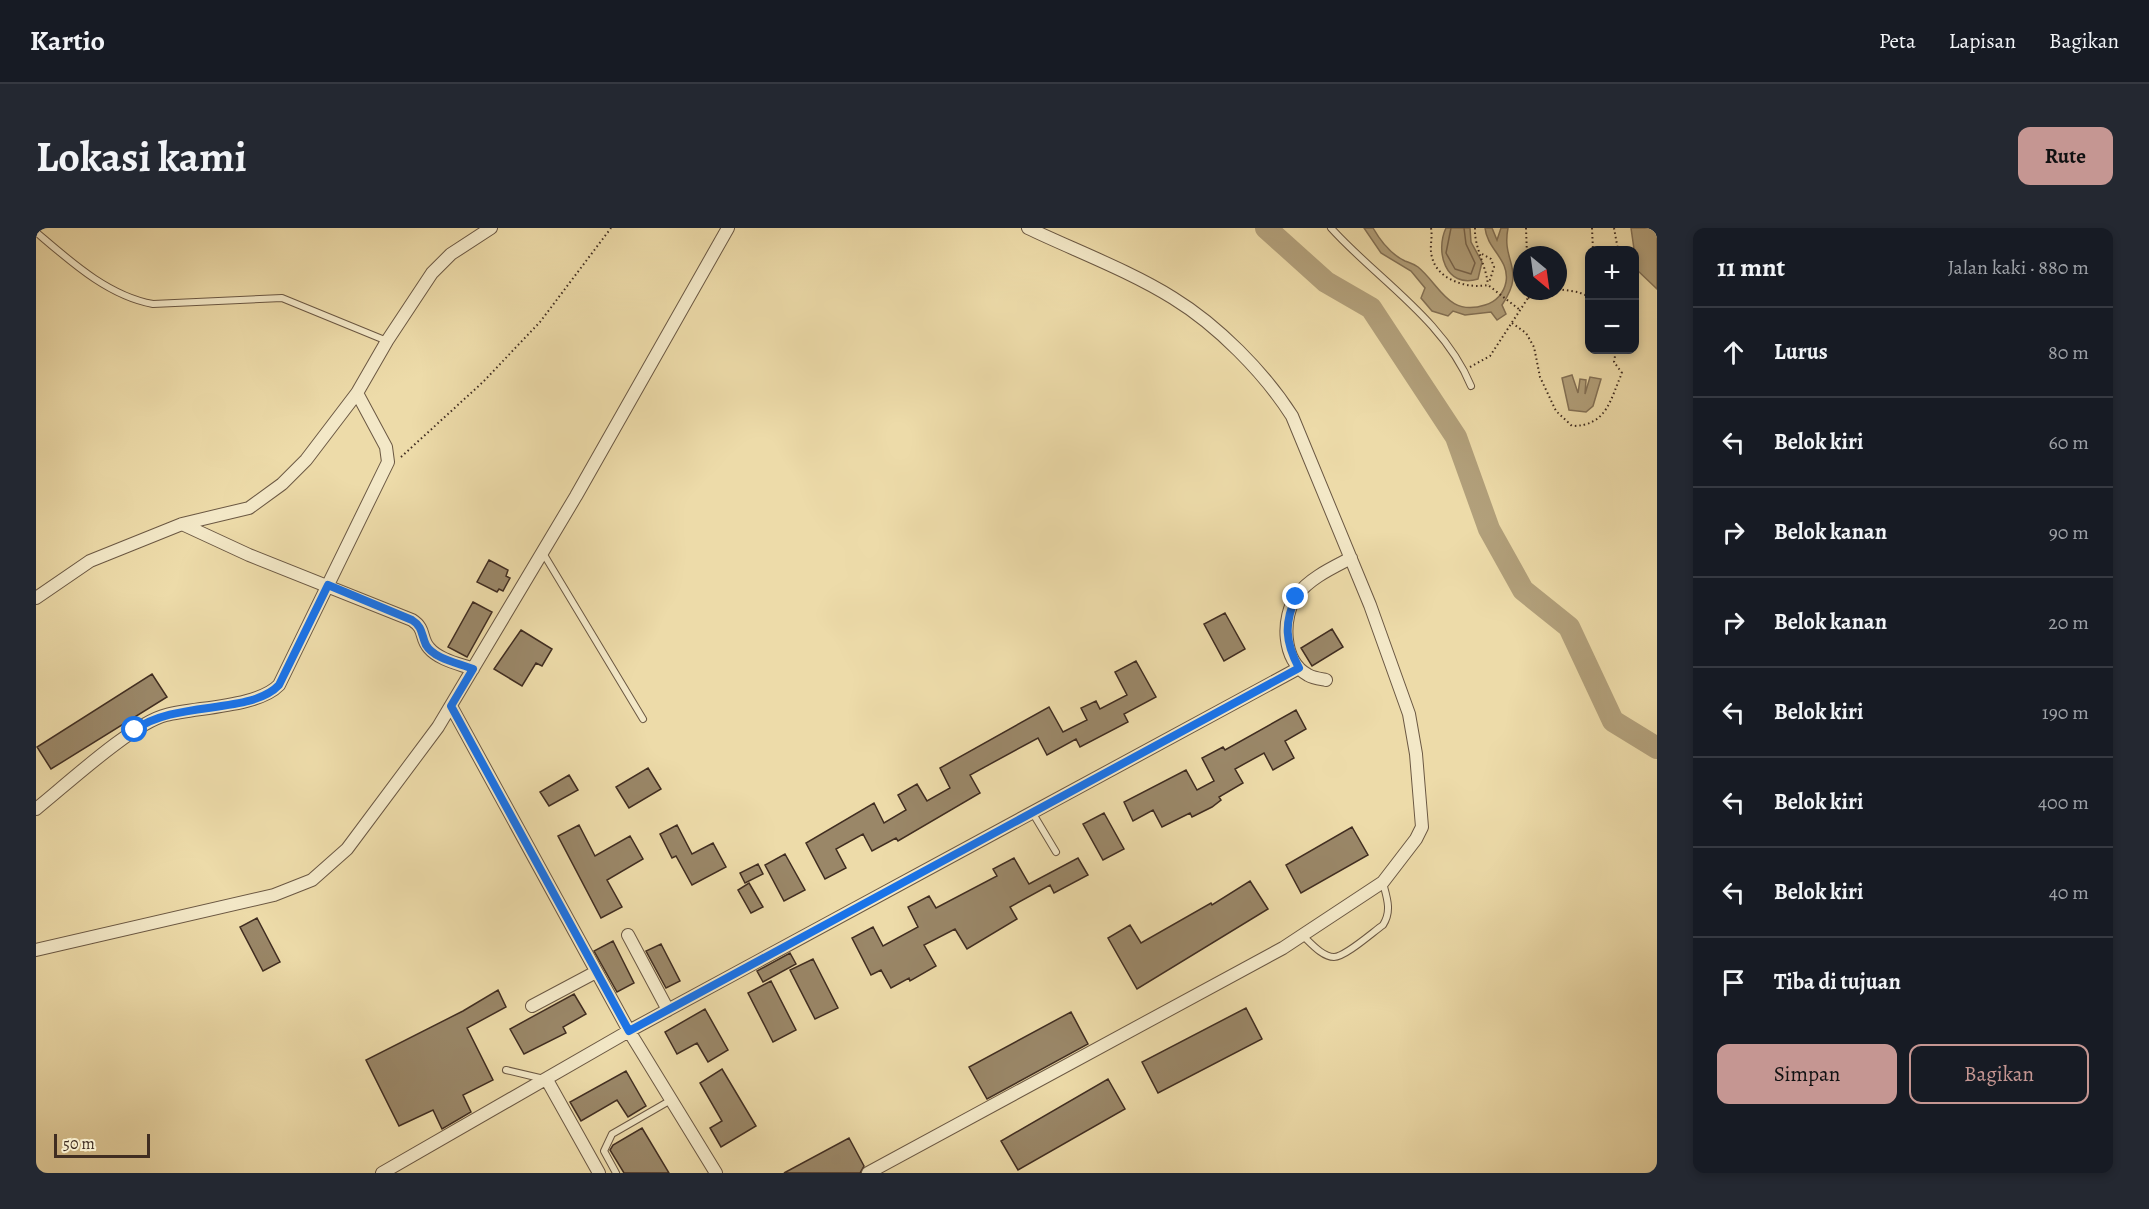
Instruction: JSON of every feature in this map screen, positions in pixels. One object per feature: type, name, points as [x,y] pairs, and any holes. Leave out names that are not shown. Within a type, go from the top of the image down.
[{"type":"street","points":[[36,598],[90,561],[182,524],[254,505],[282,484],[306,460],[357,393],[387,341],[432,273],[451,254],[491,228]]},
{"type":"street","points":[[36,950],[274,896],[312,880],[325,871],[366,827],[451,706],[542,553],[728,228]]},
{"type":"street","points":[[868,1173],[1302,936],[1383,882],[1403,860],[1422,827],[1416,753],[1409,714],[1351,558],[1292,416],[1277,393],[1258,370],[1186,306],[1171,296],[1028,228]]},
{"type":"street","points":[[36,809],[152,720],[194,708],[250,700],[274,691],[279,685],[387,462],[386,447],[357,393]]},
{"type":"street","points":[[182,524],[249,555],[412,620],[421,626],[427,647],[434,653],[473,669]]},
{"type":"street","points":[[1326,680],[1309,676],[1299,668],[1289,649],[1286,626],[1296,597],[1318,576],[1351,558]]},
{"type":"street","points":[[383,1173],[629,1031],[1299,668]]},
{"type":"street","points":[[451,706],[629,1031],[716,1173]]},
{"type":"street","points":[[628,935],[668,1010]]},
{"type":"street","points":[[532,1006],[596,972]]},
{"type":"street","points":[[547,1080],[599,1173]]},
{"type":"lane","points":[[1331,228],[1424,318],[1465,370],[1471,386]]},
{"type":"lane","points":[[36,232],[80,269],[134,301],[153,304],[282,298],[387,341]]},
{"type":"lane","points":[[542,553],[643,719]]},
{"type":"lane","points":[[1032,811],[1056,852]]},
{"type":"lane","points":[[1302,936],[1328,955],[1334,957],[1343,955],[1383,925],[1386,920],[1389,907],[1383,882]]},
{"type":"lane","points":[[506,1070],[547,1080]]},
{"type":"lane","points":[[616,1173],[604,1151],[612,1134],[671,1100]]},
{"type":"path","points":[[383,471],[483,382],[540,322],[611,228]]},
{"type":"path","points":[[1431,228],[1431,256],[1439,271],[1457,283],[1476,287],[1488,285],[1520,310]]},
{"type":"path","points":[[1475,228],[1477,245],[1482,254],[1488,285]]},
{"type":"path","points":[[1526,228],[1527,246]]},
{"type":"path","points":[[1592,228],[1593,246]]},
{"type":"path","points":[[1614,228],[1617,246]]},
{"type":"path","points":[[1482,254],[1491,259],[1494,267],[1488,285]]},
{"type":"path","points":[[1567,291],[1585,296]]},
{"type":"path","points":[[1465,370],[1490,356],[1527,300]]},
{"type":"path","points":[[1512,323],[1526,333],[1534,347],[1540,377],[1556,411],[1572,426],[1597,421],[1609,408],[1622,373],[1614,362],[1615,354]]},
{"type":"water","points":[[1364,228],[1373,228],[1390,251],[1418,267],[1453,303],[1472,308],[1493,302],[1503,290],[1506,282],[1505,267],[1490,242],[1485,228],[1492,228],[1497,240],[1501,228],[1508,228],[1508,250],[1513,274],[1509,293],[1502,305],[1506,314],[1497,320],[1491,312],[1465,315],[1453,311],[1448,316],[1432,311],[1421,298],[1425,288],[1411,271],[1381,253]]},
{"type":"water","points":[[1446,228],[1470,228],[1471,242],[1482,262],[1478,279],[1467,281],[1450,273],[1443,257],[1442,247]]},
{"type":"water","points":[[1631,228],[1657,228],[1657,289],[1639,272],[1639,246],[1634,246]]},
{"type":"water","points":[[1572,375],[1578,393],[1580,379],[1586,380],[1585,394],[1590,377],[1601,379],[1593,406],[1586,412],[1569,410],[1562,378]]},
{"type":"building","points":[[489,560],[508,570],[506,576],[510,578],[503,591],[499,589],[497,592],[477,582]]},
{"type":"building","points":[[473,602],[492,612],[467,657],[448,647]]},
{"type":"building","points":[[1225,613],[1245,649],[1224,661],[1204,624]]},
{"type":"building","points":[[1332,629],[1343,647],[1312,666],[1301,648]]},
{"type":"building","points":[[521,630],[552,649],[542,666],[536,663],[522,686],[494,669]]},
{"type":"building","points":[[1136,661],[1156,697],[1124,714],[1128,722],[1080,747],[1076,739],[1047,755],[1038,738],[970,775],[980,793],[898,841],[896,838],[872,851],[863,834],[836,849],[846,868],[825,879],[806,843],[874,803],[884,823],[906,810],[898,795],[917,784],[927,801],[950,788],[940,768],[1049,707],[1063,732],[1087,720],[1081,708],[1096,701],[1100,709],[1127,695],[1115,672]]},
{"type":"building","points":[[152,674],[167,697],[51,769],[37,747]]},
{"type":"building","points":[[1296,710],[1306,729],[1285,741],[1294,758],[1273,770],[1264,753],[1235,769],[1243,783],[1219,797],[1221,800],[1212,807],[1192,817],[1190,813],[1162,827],[1153,810],[1133,821],[1124,802],[1186,770],[1197,790],[1214,781],[1202,758],[1223,747],[1225,750]]},
{"type":"building","points":[[648,768],[661,789],[629,808],[616,787]]},
{"type":"building","points":[[569,775],[578,790],[549,806],[540,792]]},
{"type":"building","points":[[1104,813],[1124,849],[1103,860],[1083,824]]},
{"type":"building","points":[[579,825],[595,856],[630,836],[643,859],[607,880],[622,907],[601,918],[558,836]]},
{"type":"building","points":[[677,825],[692,854],[713,843],[726,867],[692,885],[676,856],[672,858],[660,834]]},
{"type":"building","points":[[1352,827],[1368,855],[1301,893],[1286,865]]},
{"type":"building","points":[[785,854],[805,890],[784,901],[765,865]]},
{"type":"building","points":[[1014,858],[1029,884],[1078,858],[1088,875],[1054,893],[1050,885],[1010,907],[1017,919],[967,949],[955,929],[924,945],[936,966],[910,981],[909,978],[891,988],[881,970],[871,975],[852,938],[873,927],[883,946],[918,927],[908,907],[929,896],[936,908],[997,876],[993,869]]},
{"type":"building","points":[[758,864],[763,874],[745,883],[740,873]]},
{"type":"building","points":[[1250,881],[1268,909],[1137,989],[1108,938],[1130,925],[1141,943],[1211,903],[1212,905]]},
{"type":"building","points":[[749,883],[763,907],[751,913],[738,890]]},
{"type":"building","points":[[257,918],[280,962],[263,971],[240,927]]},
{"type":"building","points":[[613,941],[634,983],[617,992],[594,951]]},
{"type":"building","points":[[661,944],[680,981],[666,988],[646,951]]},
{"type":"building","points":[[790,953],[796,964],[763,982],[757,971]]},
{"type":"building","points":[[813,959],[838,1008],[815,1019],[790,970]]},
{"type":"building","points":[[771,981],[796,1030],[773,1042],[748,993]]},
{"type":"building","points":[[498,990],[506,1007],[467,1028],[493,1080],[463,1095],[471,1112],[442,1129],[433,1110],[399,1126],[366,1060],[463,1011]]},
{"type":"building","points":[[574,994],[586,1014],[563,1027],[566,1033],[524,1054],[510,1029]]},
{"type":"building","points":[[1246,1008],[1262,1039],[1158,1093],[1142,1062]]},
{"type":"building","points":[[705,1009],[728,1050],[708,1062],[697,1043],[677,1054],[665,1032]]},
{"type":"building","points":[[1071,1012],[1088,1044],[987,1099],[969,1067]]},
{"type":"building","points":[[722,1069],[756,1126],[721,1147],[710,1128],[722,1121],[700,1083]]},
{"type":"building","points":[[626,1071],[646,1106],[628,1117],[617,1100],[581,1121],[570,1102]]},
{"type":"building","points":[[1108,1079],[1125,1109],[1018,1170],[1001,1141]]},
{"type":"building","points":[[642,1128],[669,1173],[624,1173],[610,1150],[613,1145]]},
{"type":"building","points":[[849,1138],[864,1166],[860,1173],[784,1173]]},
{"type":"waterway","points":[[1266,228],[1326,282],[1371,308],[1456,437],[1489,529],[1523,590],[1569,627],[1613,721],[1657,748]]},
{"type":"route","points":[[135,730],[162,716],[194,708],[250,700],[274,691],[328,585],[412,620],[421,626],[427,647],[434,653],[473,669],[451,706],[629,1031],[1299,668],[1289,649],[1286,626],[1296,597]]}]
